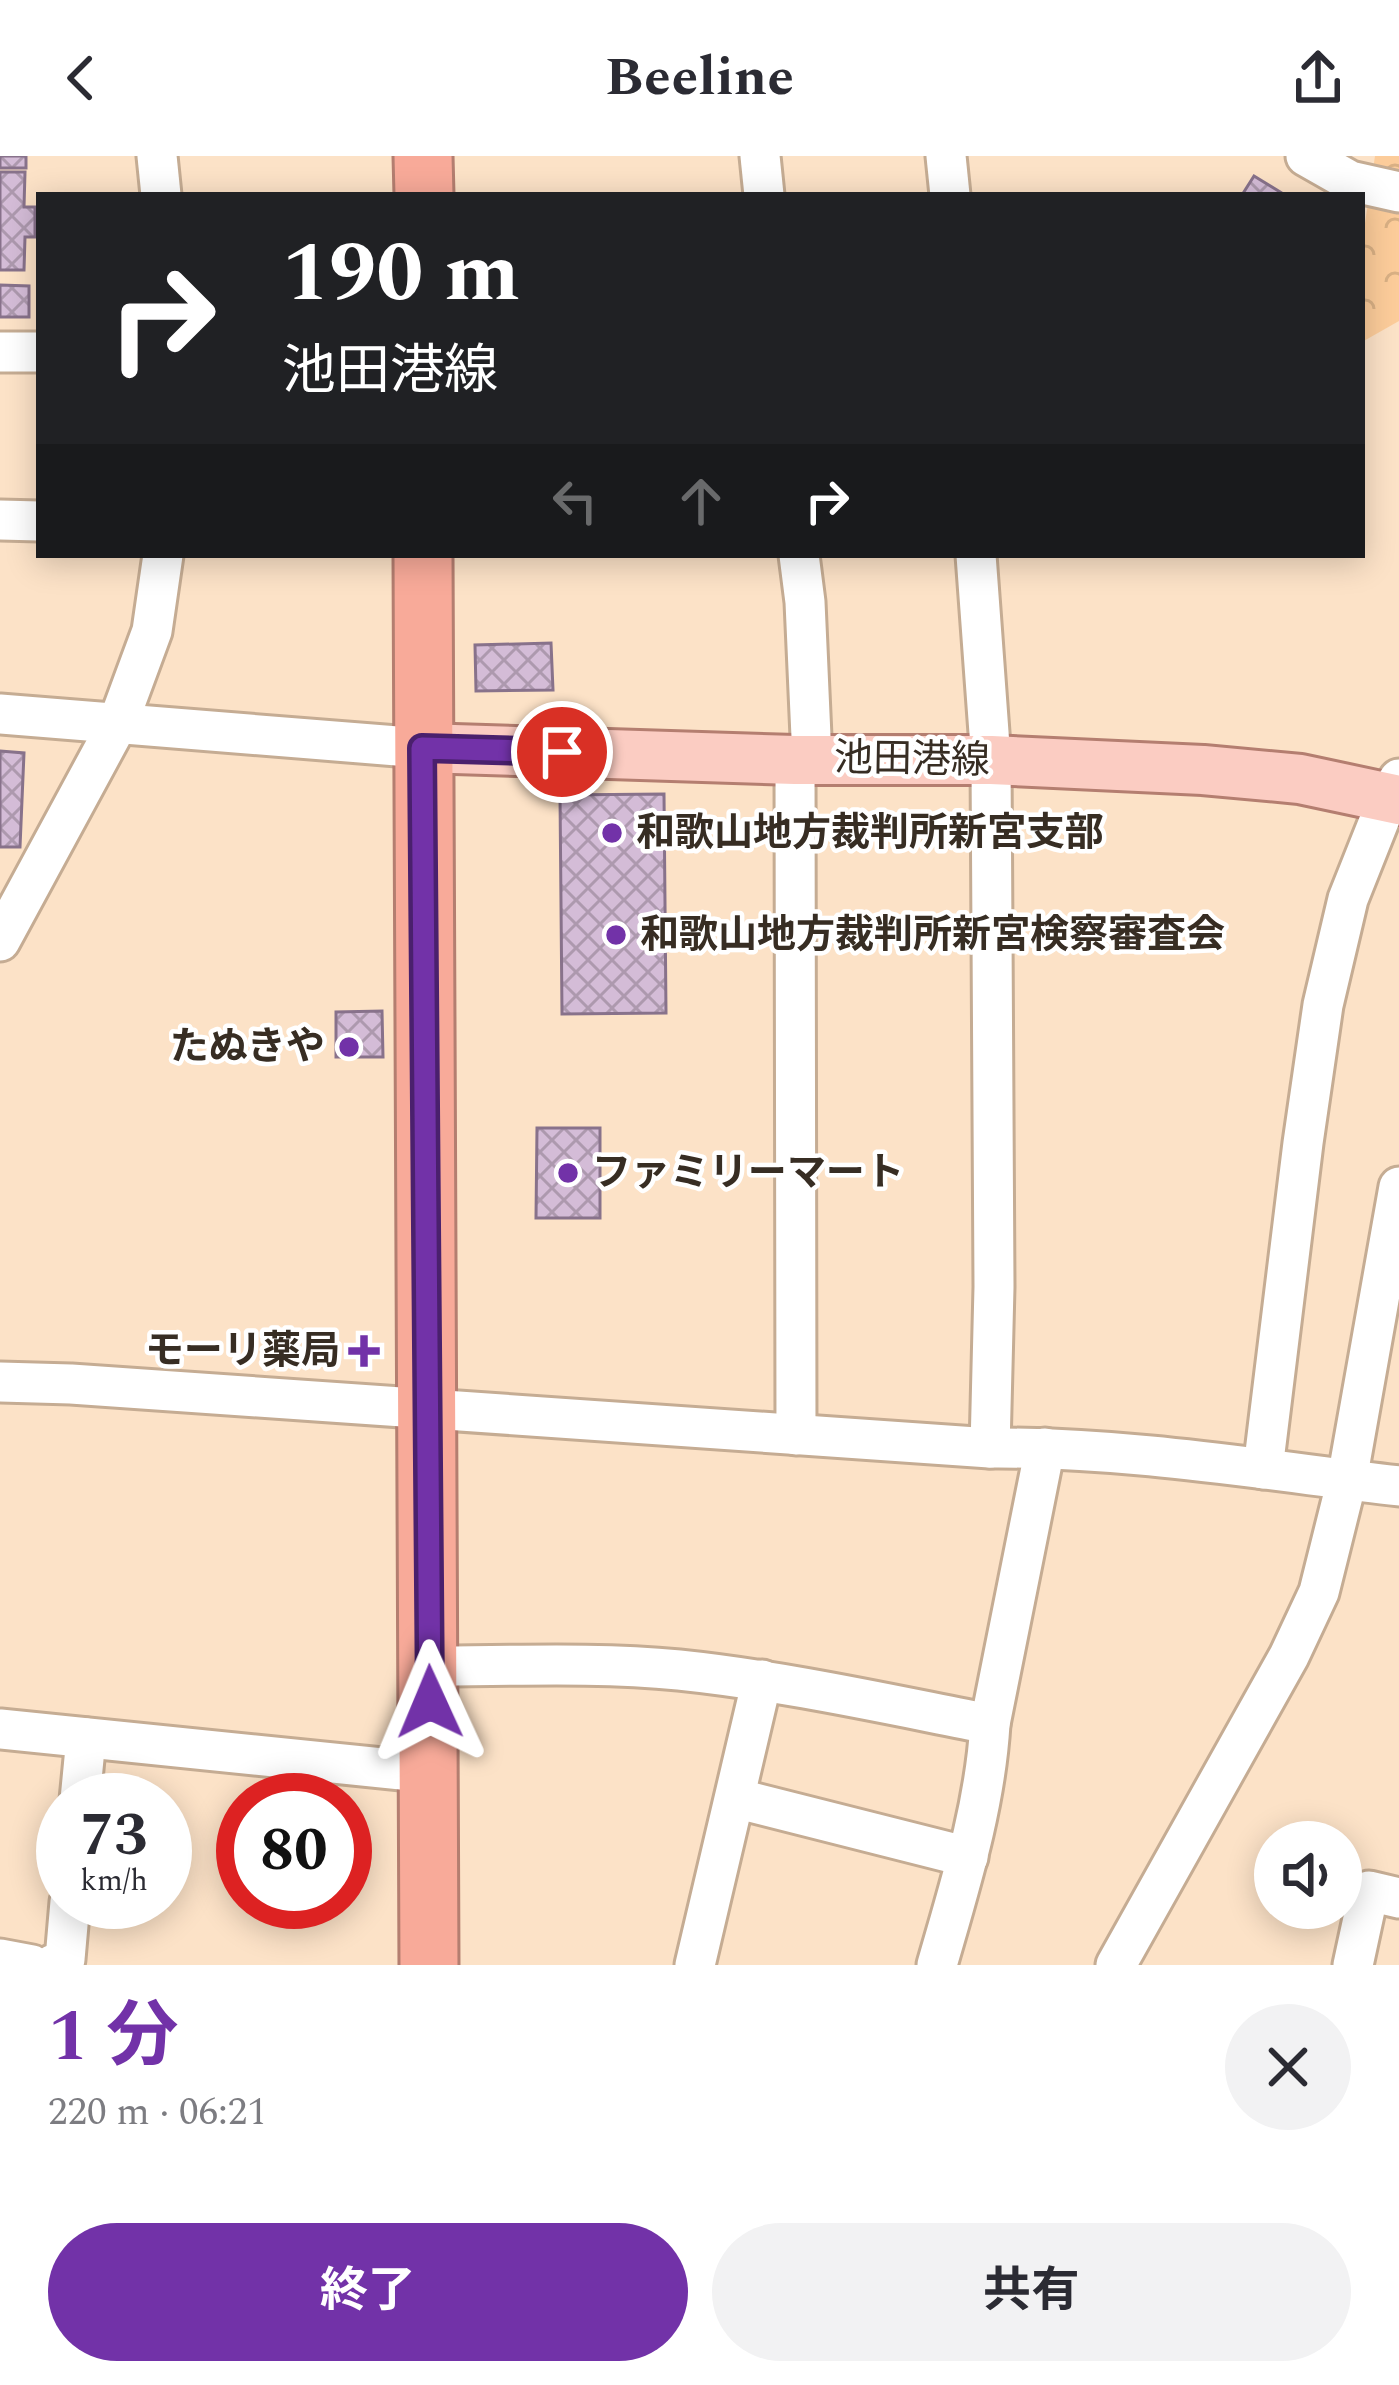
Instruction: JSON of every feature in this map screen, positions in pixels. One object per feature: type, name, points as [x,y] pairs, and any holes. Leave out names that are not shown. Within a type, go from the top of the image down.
[{"type":"highway","points":[[423,156],[424,192]]},
{"type":"highway","points":[[423,558],[429,1965]]},
{"type":"main road","name":"池田港線","points":[[422,748],[804,760],[992,760],[1203,770],[1396,792]]},
{"type":"street","points":[[158,156],[161,192]]},
{"type":"street","points":[[760,156],[764,192]]},
{"type":"street","points":[[946,156],[950,192]]},
{"type":"street","points":[[1306,156],[1349,181],[1399,193]]},
{"type":"street","points":[[0,352],[36,352]]},
{"type":"street","points":[[0,520],[36,521]]},
{"type":"street","points":[[0,941],[118,723],[152,631],[163,558]]},
{"type":"street","points":[[796,1435],[805,602],[799,558]]},
{"type":"street","points":[[976,558],[992,760],[990,1448]]},
{"type":"street","points":[[0,713],[422,748]]},
{"type":"street","points":[[1263,1469],[1324,1005],[1348,899],[1396,792]]},
{"type":"street","points":[[1116,1965],[1289,1656],[1319,1592],[1346,1480],[1399,1187]]},
{"type":"street","points":[[0,1382],[1045,1448],[1399,1486]]},
{"type":"street","points":[[937,1965],[968,1857],[1045,1448]]},
{"type":"street","points":[[429,1666],[617,1666],[762,1680],[990,1724]]},
{"type":"street","points":[[695,1965],[762,1680]]},
{"type":"street","points":[[0,1729],[430,1774]]},
{"type":"street","points":[[83,1773],[86,1738]]},
{"type":"street","points":[[735,1798],[968,1857]]},
{"type":"street","points":[[1353,1965],[1369,1892],[1399,1898]]},
{"type":"street","points":[[52,1965],[65,1959],[68,1929]]},
{"type":"street","points":[[0,1959],[32,1965]]},
{"type":"green space","points":[[1375,156],[1399,156],[1399,321],[1365,340],[1365,223]]},
{"type":"building","points":[[0,156],[26,156],[26,168],[0,168]]},
{"type":"building","points":[[0,172],[25,172],[24,207],[35,207],[35,237],[25,237],[24,270],[0,270]]},
{"type":"building","points":[[1254,176],[1280,192],[1244,192]]},
{"type":"building","points":[[0,285],[29,286],[29,317],[0,317]]},
{"type":"building","points":[[551,643],[553,690],[476,691],[475,645]]},
{"type":"building","points":[[0,751],[24,753],[20,847],[0,847]]},
{"type":"building","points":[[664,794],[666,1013],[562,1014],[560,795]]},
{"type":"building","points":[[382,1011],[383,1057],[336,1057],[336,1012]]},
{"type":"building","name":"ファミリーマート","points":[[537,1128],[600,1128],[600,1218],[536,1218]]},
{"type":"place","name":"和歌山地方裁判所新宮支部","points":[[612,833]]},
{"type":"place","name":"和歌山地方裁判所新宮検察審査会","points":[[616,935]]},
{"type":"place","name":"たぬきや","points":[[349,1047]]},
{"type":"place","name":"ファミリーマート","points":[[568,1173]]},
{"type":"place","name":"モーリ薬局","points":[[364,1351]]},
{"type":"route","points":[[430,1702],[422,748],[562,752]]}]
